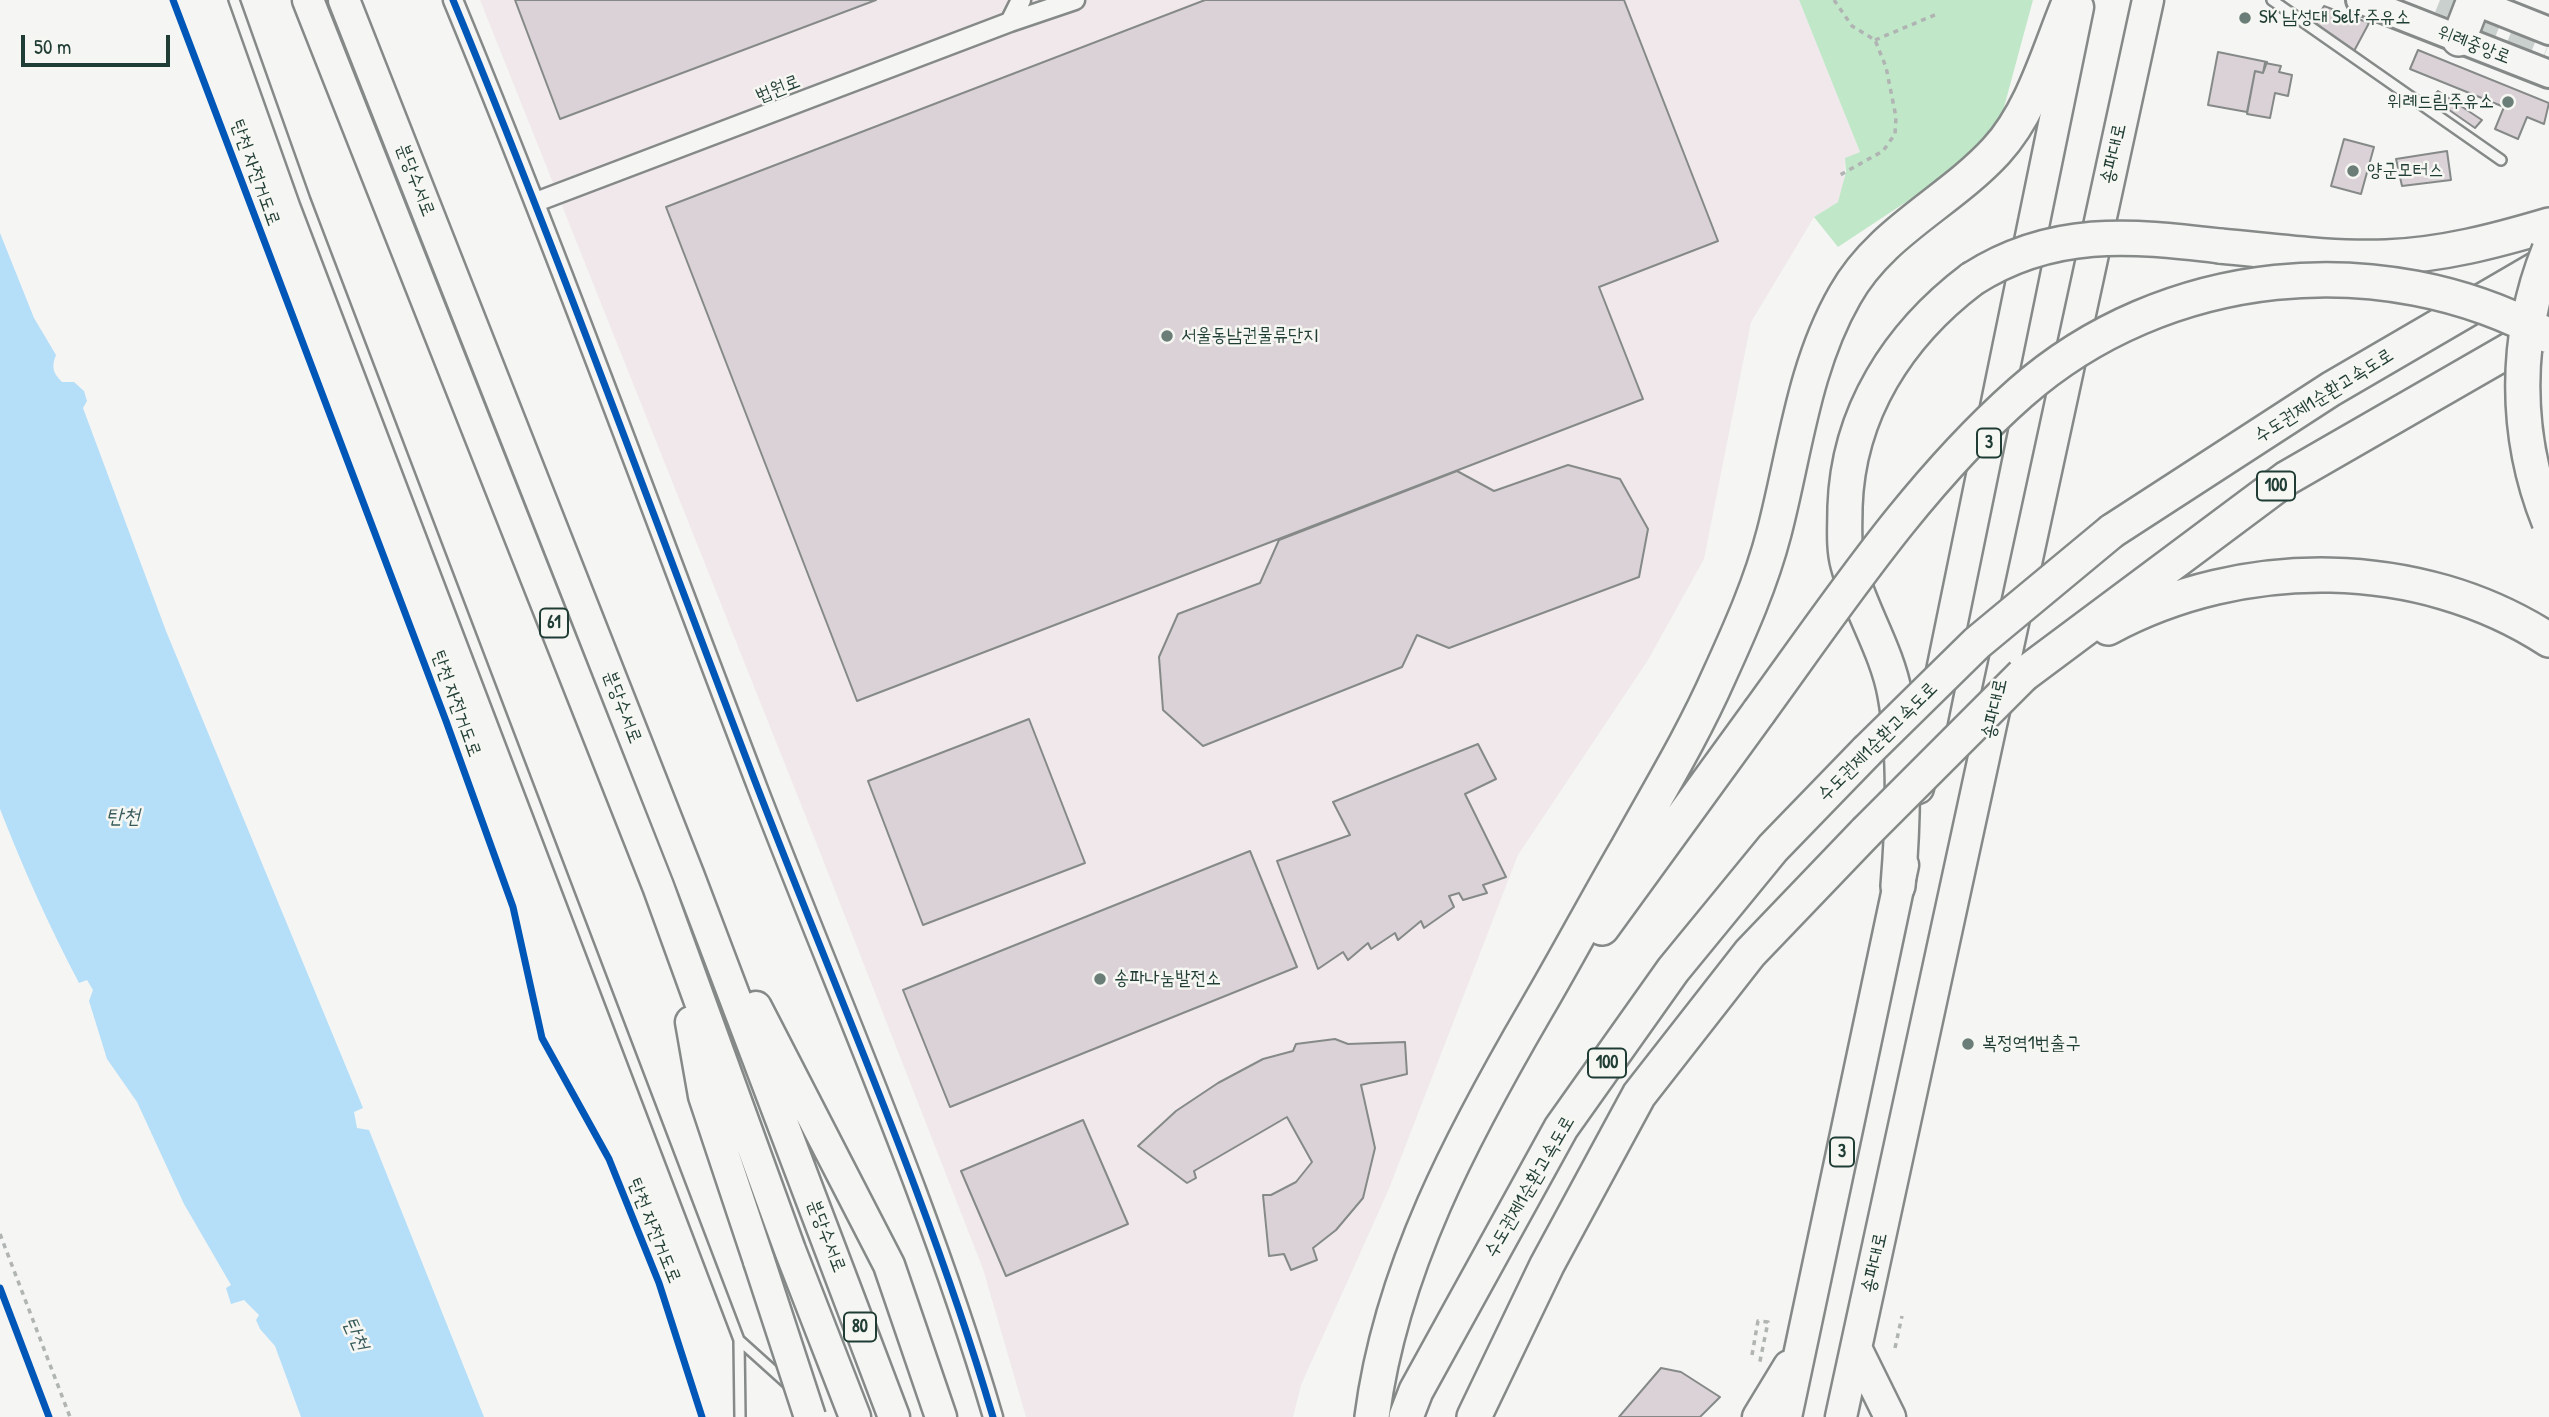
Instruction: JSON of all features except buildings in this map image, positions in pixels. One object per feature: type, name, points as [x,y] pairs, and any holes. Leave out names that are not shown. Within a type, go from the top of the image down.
[{"type":"highway","points":[[1372,1417],[1398,1304],[1423,1228],[1474,1119],[1668,775],[1718,679],[1771,547],[1811,372],[1840,303],[1852,282],[1888,241],[1986,160],[2007,137],[2025,106],[2070,0]]},
{"type":"highway","points":[[2459,39],[2472,0]]},
{"type":"highway","points":[[1898,886],[1903,804],[1895,697],[1846,557],[1845,515],[1849,469],[1859,427],[1886,368],[1925,318],[1972,279],[2030,251],[2083,239],[2128,236],[2336,257],[2386,257],[2462,249],[2549,225]]},
{"type":"highway","points":[[2549,250],[2532,301],[2522,383],[2526,436],[2549,523]]},
{"type":"highway","name":"수도권제1순환고속도로","points":[[1406,1417],[1416,1391],[1561,1128],[1682,960],[1773,849],[1867,751],[1977,643],[2112,530],[2331,389],[2549,262]]},
{"type":"highway","points":[[1519,1038],[1670,839],[1759,712],[1897,526],[1962,449],[2035,381],[2125,325],[2209,295],[2259,284],[2322,278],[2365,281],[2451,296],[2498,311],[2549,336]]},
{"type":"highway","name":"100","points":[[1474,1417],[1547,1265],[1639,1096],[1750,953],[1866,832],[2023,675],[2287,478],[2549,328]]},
{"type":"highway","points":[[2023,675],[2116,624],[2203,591],[2316,575],[2389,579],[2435,588],[2511,617],[2549,640]]},
{"type":"main road","name":"분당수서로","points":[[308,0],[658,886],[790,1250],[855,1417]]},
{"type":"main road","name":"분당수서로","points":[[344,0],[688,874],[894,1417]]},
{"type":"main road","name":"3","points":[[1786,1417],[1898,886],[2079,0]]},
{"type":"main road","name":"송파대로","points":[[1841,1417],[2148,0]]},
{"type":"main road","name":"위례중앙로","points":[[2360,0],[2549,74]]},
{"type":"main road","name":"위례중앙로","points":[[2472,0],[2549,32]]},
{"type":"main road","points":[[688,874],[888,1265],[941,1417]]},
{"type":"main road","points":[[658,886],[696,1042],[704,1096],[810,1417]]},
{"type":"main road","points":[[1758,1417],[1802,1345]]},
{"type":"main road","points":[[1856,1349],[1890,1417]]},
{"type":"street","points":[[453,0],[536,202],[757,786],[963,1315],[993,1417]]},
{"type":"street","points":[[1010,22],[1021,0]]},
{"type":"street","name":"법원로","points":[[536,202],[1010,22],[1075,0]]},
{"type":"lane","points":[[234,0],[305,200],[739,1340],[740,1417]]},
{"type":"lane","points":[[2272,0],[2501,160]]},
{"type":"lane","points":[[739,1340],[825,1417]]},
{"type":"path","points":[[1834,0],[1852,26],[1875,40],[1886,67],[1896,117],[1895,134],[1883,151],[1840,175]]},
{"type":"path","points":[[1875,40],[1937,14]]},
{"type":"path","points":[[0,1234],[70,1417]]},
{"type":"path","points":[[1895,1348],[1902,1316]]},
{"type":"path","points":[[1752,1354],[1758,1321]]},
{"type":"shaded area","points":[[480,0],[1799,0],[1860,152],[1845,159],[1844,185],[1838,202],[1814,217],[1751,322],[1704,559],[1648,660],[1518,855],[1388,1191],[1301,1385],[1293,1417],[1026,1417],[983,1269]]},
{"type":"green space","points":[[1799,0],[2033,0],[2000,122],[1956,169],[1838,247],[1814,217],[1838,202],[1846,172],[1845,158],[1860,152]]},
{"type":"water","name":"탄천","points":[[0,233],[34,318],[56,355],[53,366],[55,373],[62,382],[74,382],[84,391],[87,401],[83,408],[166,631],[363,1108],[354,1112],[357,1128],[369,1130],[484,1417],[301,1417],[275,1346],[256,1320],[259,1315],[244,1300],[231,1304],[226,1288],[231,1285],[184,1204],[137,1102],[107,1059],[89,1001],[93,990],[87,980],[79,983],[27,875],[0,809]]},
{"type":"tunnel","points":[[2440,0],[2549,44]]},
{"type":"cycle path","name":"탄천 자전거도로","points":[[173,0],[446,721],[513,907],[542,1038],[609,1159],[659,1283],[702,1417]]},
{"type":"cycle path","points":[[453,0],[532,196],[758,789],[912,1179],[968,1337],[993,1417]]},
{"type":"cycle path","points":[[0,1288],[49,1417]]},
{"type":"place","name":"SK 남성대 Self 주유소","points":[[2245,18]]},
{"type":"place","name":"위례드림주유소","points":[[2508,102]]},
{"type":"place","name":"양군모터스","points":[[2353,171]]},
{"type":"place","name":"서울동남권물류단지","points":[[1167,336]]},
{"type":"place","name":"송파나눔발전소","points":[[1100,979]]},
{"type":"place","name":"복정역1번출구","points":[[1968,1044]]}]
